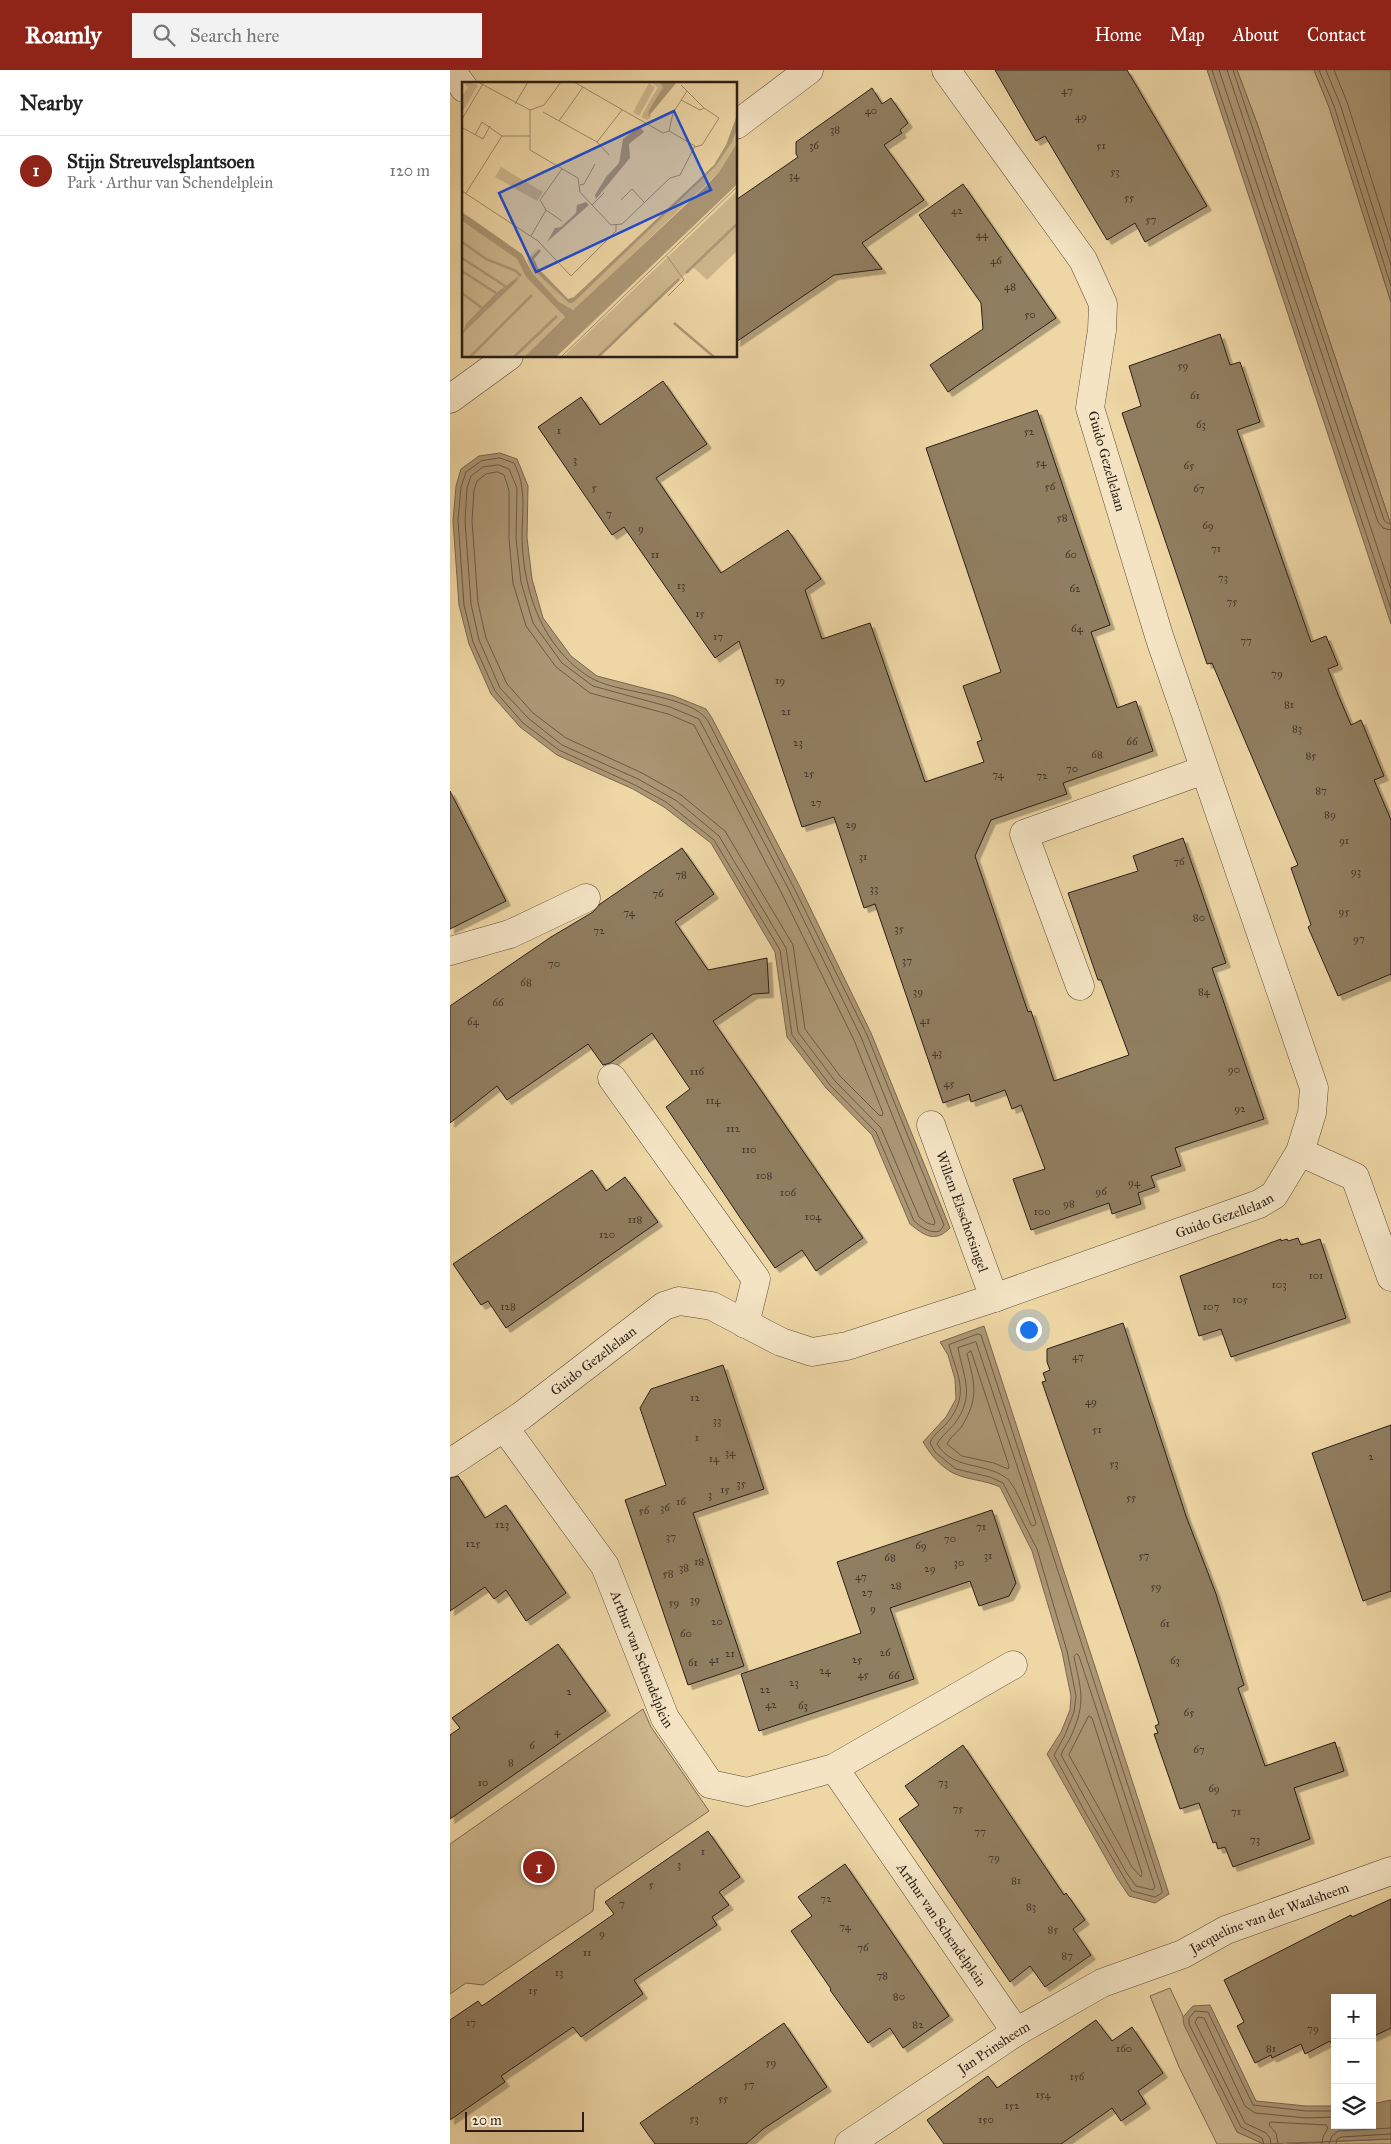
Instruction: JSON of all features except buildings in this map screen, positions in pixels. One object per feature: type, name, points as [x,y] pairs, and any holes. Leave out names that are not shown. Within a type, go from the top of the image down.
[{"type":"street","points":[[451,70],[462,85]]},
{"type":"street","points":[[738,124],[810,70]]},
{"type":"street","name":"Guido Gezellelaan","points":[[450,1463],[504,1427],[664,1306],[679,1301],[712,1306],[782,1342],[812,1352],[847,1346],[994,1298],[1259,1204],[1274,1195],[1300,1152],[1312,1113],[1314,1088],[1160,639],[1090,408],[1102,330],[1103,304],[1082,260],[946,70]]},
{"type":"street","points":[[450,399],[506,358]]},
{"type":"street","points":[[1080,986],[1024,834],[1204,770]]},
{"type":"street","points":[[450,951],[510,934],[586,898]]},
{"type":"street","points":[[612,1078],[756,1280],[745,1324]]},
{"type":"street","name":"Willem Elsschotsingel","points":[[931,1125],[994,1298]]},
{"type":"street","points":[[1300,1152],[1355,1177],[1391,1276]]},
{"type":"street","name":"Arthur van Schendelplein","points":[[504,1427],[604,1566],[665,1718],[710,1784],[747,1792],[834,1768],[1012,1665]]},
{"type":"street","name":"Arthur van Schendelplein","points":[[834,1768],[1016,2032]]},
{"type":"street","name":"Jacqueline van der Waalsheem","points":[[1148,1967],[1183,1954],[1226,1930],[1391,1871]]},
{"type":"street","name":"Jan Prinsheem","points":[[848,2144],[1016,2032],[1102,1983],[1148,1967]]},
{"type":"shaded area","points":[[1237,70],[1314,70],[1329,107],[1391,302],[1391,525],[1258,126]]},
{"type":"shaded area","points":[[643,1709],[651,1727],[709,1811],[595,1889],[593,1911],[483,1985],[466,1983],[450,1994],[450,1844]]},
{"type":"shaded area","points":[[1170,1988],[1237,2132],[1264,2144],[1217,2144],[1179,2067],[1150,1996]]},
{"type":"shaded area","points":[[1391,2139],[1391,2144],[1287,2144]]},
{"type":"water","points":[[1207,70],[1237,70],[1258,126],[1391,525],[1391,624]]},
{"type":"water","points":[[1314,70],[1391,70],[1391,302],[1329,107]]},
{"type":"water","points":[[500,453],[517,459],[528,486],[527,538],[532,579],[543,618],[571,656],[597,676],[674,696],[706,709],[712,718],[799,885],[871,1033],[950,1228],[945,1233],[930,1236],[920,1232],[910,1224],[872,1135],[826,1088],[787,1037],[775,952],[711,843],[664,807],[633,789],[557,755],[520,727],[491,694],[469,644],[459,605],[453,521],[456,486],[461,469],[479,456]]},
{"type":"water","points":[[984,1326],[1169,1894],[1155,1903],[1129,1896],[1047,1754],[1061,1732],[1070,1710],[1071,1696],[1062,1652],[1032,1551],[1000,1487],[953,1473],[936,1459],[923,1442],[946,1417],[956,1399],[955,1379],[948,1355],[940,1342]]},
{"type":"water","points":[[1210,2005],[1256,2101],[1306,2106],[1331,2106],[1331,2129],[1376,2129],[1376,2103],[1391,2100],[1391,2139],[1264,2144],[1237,2132],[1184,2025],[1183,2017],[1193,2006]]},
{"type":"place","name":"Stijn Streuvelsplantsoen","points":[[539,1867]]}]
